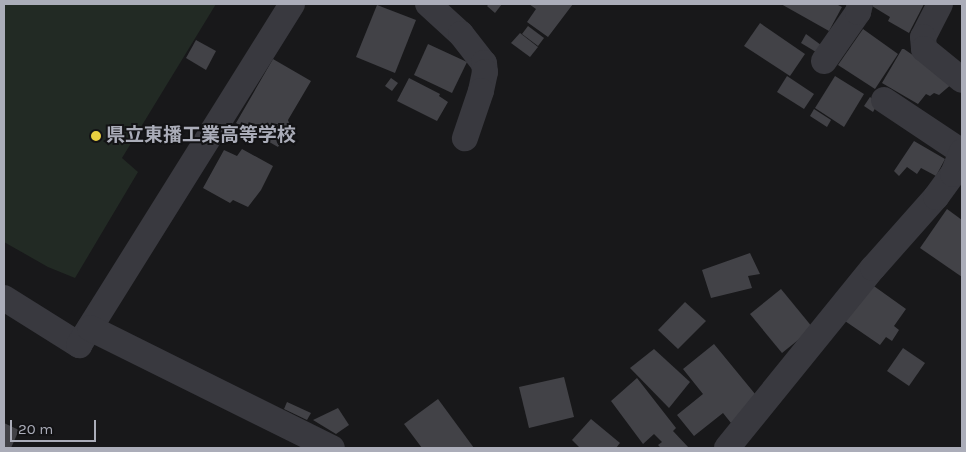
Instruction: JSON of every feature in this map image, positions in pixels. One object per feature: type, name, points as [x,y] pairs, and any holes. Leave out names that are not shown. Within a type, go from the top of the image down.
[{"type":"street","points":[[4,298],[79,345],[292,4]]},
{"type":"street","points":[[428,4],[461,34],[484,63],[485,72],[481,91],[466,138]]},
{"type":"street","points":[[824,61],[858,12],[860,4]]},
{"type":"street","points":[[940,4],[923,37],[924,49],[962,80]]},
{"type":"street","points":[[727,448],[873,268],[936,197],[953,174],[962,152],[884,100]]},
{"type":"street","points":[[90,328],[332,448]]},
{"type":"shaded area","name":"県立東播工業高等学校","points":[[4,4],[216,4],[122,158],[138,172],[75,278],[48,267],[4,242]]},
{"type":"building","points":[[489,4],[502,4],[495,13],[487,6]]},
{"type":"building","points":[[529,4],[573,4],[548,37],[527,22],[536,9]]},
{"type":"building","points":[[781,4],[836,4],[842,7],[829,31]]},
{"type":"building","points":[[873,4],[924,4],[909,33],[888,21],[890,17],[872,6]]},
{"type":"building","points":[[377,5],[416,20],[395,73],[356,57]]},
{"type":"building","points":[[760,23],[805,54],[790,76],[744,46]]},
{"type":"building","points":[[528,26],[544,38],[538,46],[522,34]]},
{"type":"building","points":[[863,29],[898,54],[875,89],[838,65]]},
{"type":"building","points":[[520,33],[538,47],[530,57],[511,43]]},
{"type":"building","points":[[806,34],[821,45],[816,52],[801,43]]},
{"type":"building","points":[[196,40],[216,51],[206,70],[186,58]]},
{"type":"building","points":[[428,44],[467,62],[452,93],[414,75]]},
{"type":"building","points":[[902,49],[953,83],[939,95],[934,93],[930,96],[926,94],[918,104],[882,83]]},
{"type":"building","points":[[273,59],[311,81],[288,120],[290,126],[278,147],[236,123]]},
{"type":"building","points":[[787,76],[814,94],[804,109],[777,92]]},
{"type":"building","points":[[835,76],[864,94],[844,127],[815,108]]},
{"type":"building","points":[[391,78],[398,83],[392,91],[385,86]]},
{"type":"building","points":[[409,78],[440,94],[439,96],[448,102],[437,121],[397,101]]},
{"type":"building","points":[[870,97],[878,103],[873,112],[864,106]]},
{"type":"building","points":[[814,109],[831,120],[827,127],[810,116]]},
{"type":"building","points":[[914,141],[945,159],[936,176],[921,168],[917,174],[907,167],[899,176],[894,171]]},
{"type":"building","points":[[242,149],[273,166],[261,190],[248,207],[233,200],[230,203],[203,188],[224,150],[237,156]]},
{"type":"building","points":[[947,209],[962,220],[962,277],[920,248]]},
{"type":"building","points":[[750,253],[760,274],[748,276],[752,288],[711,298],[702,270]]},
{"type":"building","points":[[871,284],[906,309],[894,326],[899,330],[892,341],[886,337],[880,345],[845,321]]},
{"type":"building","points":[[781,289],[813,328],[782,353],[750,314]]},
{"type":"building","points":[[685,302],[706,321],[678,349],[658,330]]},
{"type":"building","points":[[714,344],[760,400],[731,423],[723,413],[694,436],[677,415],[703,394],[683,369]]},
{"type":"building","points":[[903,348],[925,363],[909,386],[887,371]]},
{"type":"building","points":[[654,349],[690,382],[669,408],[630,368]]},
{"type":"building","points":[[564,377],[574,417],[529,428],[519,387]]},
{"type":"building","points":[[637,378],[676,428],[673,431],[689,448],[661,448],[658,445],[662,442],[654,434],[643,444],[611,401]]},
{"type":"building","points":[[438,399],[474,448],[422,448],[404,424]]},
{"type":"building","points":[[287,402],[311,413],[307,420],[284,409]]},
{"type":"building","points":[[338,408],[349,425],[336,434],[313,420]]},
{"type":"building","points":[[591,419],[620,443],[616,448],[580,448],[572,440]]},
{"type":"building","points":[[4,423],[19,430],[11,448],[4,448]]},
{"type":"place","name":"県立東播工業高等学校","points":[[96,136]]}]
